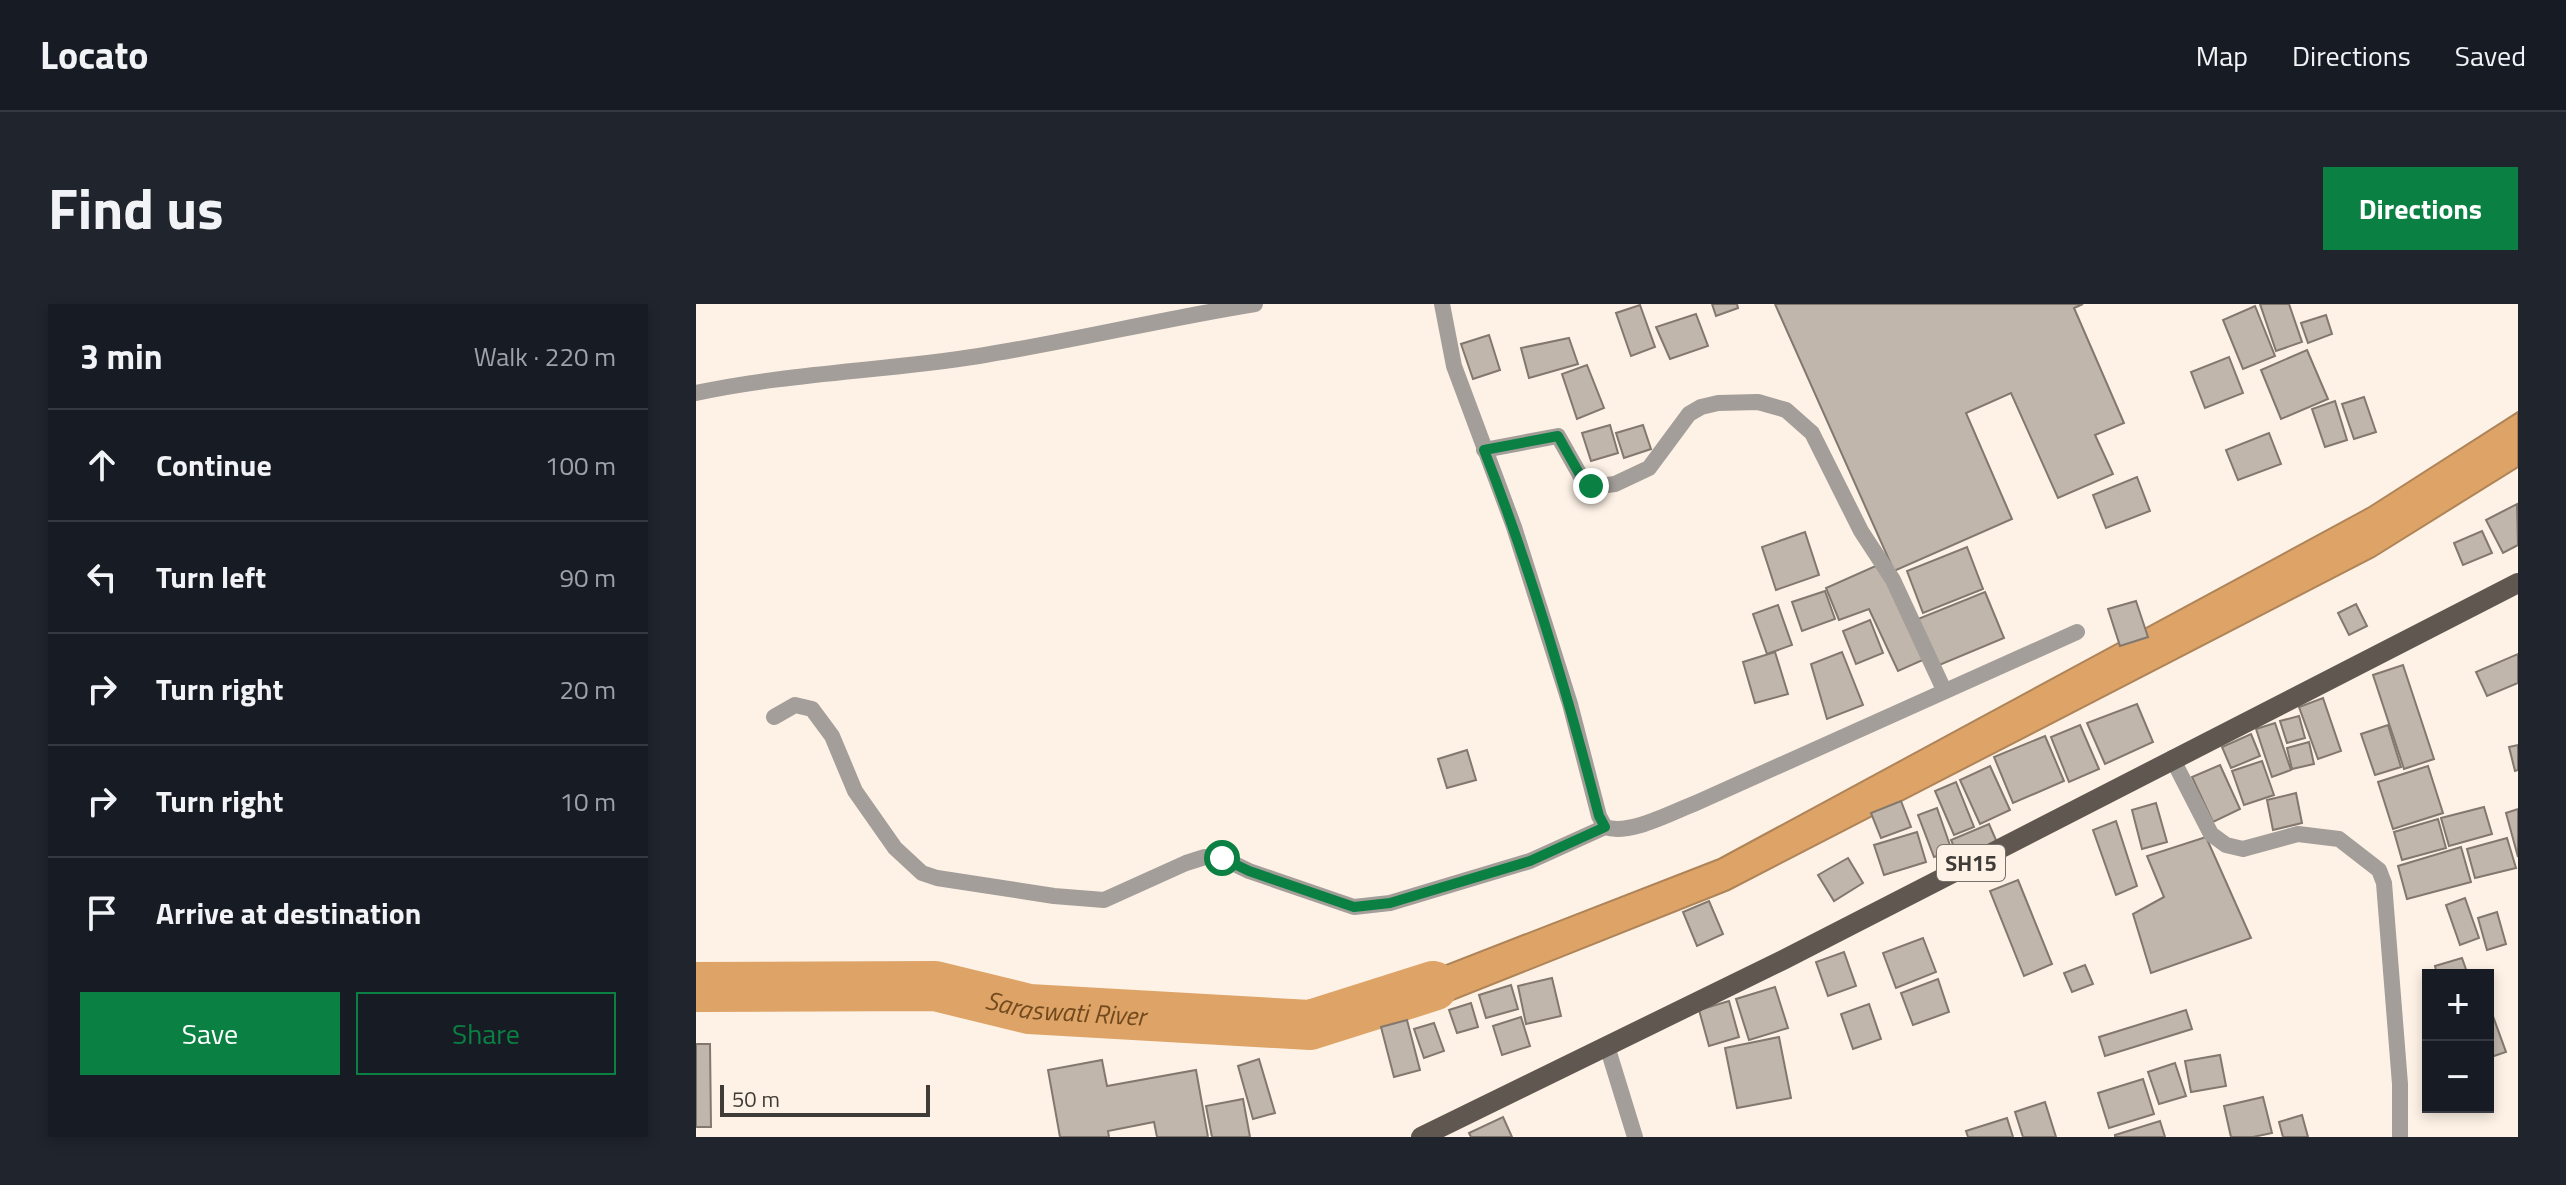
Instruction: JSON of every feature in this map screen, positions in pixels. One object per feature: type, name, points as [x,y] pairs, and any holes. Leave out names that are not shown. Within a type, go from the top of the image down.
[{"type":"main road","name":"SH15","points":[[1421,1137],[1783,960],[2172,758],[2517,587]]},
{"type":"street","points":[[696,393],[748,382],[890,369],[980,356],[1255,304]]},
{"type":"street","points":[[1442,304],[1454,366],[1514,527],[1570,704],[1599,816],[1605,827],[1615,831],[1632,827],[1696,803],[2077,632]]},
{"type":"street","points":[[1484,450],[1558,436],[1584,482],[1599,486],[1615,484],[1649,468],[1689,414],[1701,407],[1718,403],[1758,402],[1786,410],[1812,433],[1861,531],[1885,563],[1944,690]]},
{"type":"street","points":[[774,717],[795,705],[812,709],[832,736],[855,791],[895,848],[922,873],[1054,896],[1104,900],[1205,857],[1222,858],[1249,871],[1354,907],[1378,904],[1530,861],[1605,827]]},
{"type":"street","points":[[2172,758],[2211,834],[2226,845],[2243,849],[2298,834],[2339,839],[2379,870],[2384,883],[2400,1084],[2400,1137]]},
{"type":"street","points":[[1607,1046],[1635,1137]]},
{"type":"shaded area","points":[[2518,412],[2518,467],[2374,557],[1729,890],[1438,1006],[1428,972],[1719,859],[2368,508]]},
{"type":"building","points":[[1712,304],[1737,304],[1738,308],[1716,316]]},
{"type":"building","points":[[1775,304],[2083,304],[2074,308],[2124,423],[2095,435],[2113,474],[2058,498],[2011,393],[1966,413],[2012,519],[1894,571]]},
{"type":"building","points":[[2260,304],[2289,304],[2302,342],[2276,351]]},
{"type":"building","points":[[1640,305],[1655,347],[1631,356],[1616,313]]},
{"type":"building","points":[[2255,306],[2275,356],[2243,369],[2223,320]]},
{"type":"building","points":[[1696,314],[1708,346],[1670,359],[1656,327]]},
{"type":"building","points":[[2326,315],[2332,334],[2308,343],[2301,323]]},
{"type":"building","points":[[1489,335],[1500,370],[1473,379],[1461,344]]},
{"type":"building","points":[[1569,338],[1578,364],[1529,378],[1521,348]]},
{"type":"building","points":[[2307,350],[2328,399],[2281,419],[2261,370]]},
{"type":"building","points":[[2229,357],[2243,393],[2205,408],[2191,372]]},
{"type":"building","points":[[1587,365],[1604,408],[1577,419],[1562,374]]},
{"type":"building","points":[[2364,397],[2376,432],[2354,439],[2342,404]]},
{"type":"building","points":[[2335,401],[2347,440],[2325,447],[2312,409]]},
{"type":"building","points":[[1610,425],[1618,453],[1591,461],[1582,433]]},
{"type":"building","points":[[1643,425],[1651,449],[1624,458],[1616,433]]},
{"type":"building","points":[[2269,433],[2281,464],[2238,480],[2226,450]]},
{"type":"building","points":[[2137,477],[2150,511],[2106,528],[2093,495]]},
{"type":"building","points":[[2517,504],[2518,545],[2503,553],[2486,520]]},
{"type":"building","points":[[2482,531],[2492,553],[2463,565],[2454,543]]},
{"type":"building","points":[[1805,532],[1819,575],[1776,590],[1762,547]]},
{"type":"building","points":[[1967,547],[1983,589],[1923,613],[1907,571]]},
{"type":"building","points":[[1880,564],[1925,659],[1898,671],[1869,609],[1839,620],[1826,588]]},
{"type":"building","points":[[1825,591],[1835,619],[1802,631],[1792,602]]},
{"type":"building","points":[[1985,592],[2004,638],[1937,666],[1918,619]]},
{"type":"building","points":[[2136,601],[2148,637],[2120,646],[2108,609]]},
{"type":"building","points":[[2356,604],[2367,626],[2349,635],[2338,613]]},
{"type":"building","points":[[1778,605],[1792,645],[1767,654],[1753,614]]},
{"type":"building","points":[[1870,620],[1883,653],[1856,664],[1843,631]]},
{"type":"building","points":[[1775,652],[1788,694],[1755,703],[1743,662]]},
{"type":"building","points":[[1842,652],[1863,705],[1827,719],[1811,664]]},
{"type":"building","points":[[2518,654],[2518,683],[2487,696],[2476,672]]},
{"type":"building","points":[[2403,665],[2434,759],[2404,769],[2373,675]]},
{"type":"building","points":[[2323,698],[2341,751],[2318,759],[2299,707]]},
{"type":"building","points":[[2137,704],[2153,742],[2105,764],[2087,723]]},
{"type":"building","points":[[2299,716],[2305,738],[2287,743],[2280,721]]},
{"type":"building","points":[[2275,723],[2291,770],[2272,777],[2256,729]]},
{"type":"building","points":[[2080,725],[2099,769],[2069,782],[2051,737]]},
{"type":"building","points":[[2388,725],[2401,767],[2375,775],[2361,734]]},
{"type":"building","points":[[2251,734],[2260,756],[2231,768],[2222,747]]},
{"type":"building","points":[[2045,736],[2064,781],[2013,803],[1994,757]]},
{"type":"building","points":[[2309,742],[2314,764],[2292,769],[2287,748]]},
{"type":"building","points":[[2518,745],[2518,770],[2515,771],[2509,747]]},
{"type":"building","points":[[1467,750],[1476,780],[1447,788],[1438,759]]},
{"type":"building","points":[[2262,761],[2274,795],[2244,805],[2232,771]]},
{"type":"building","points":[[2220,765],[2240,809],[2213,822],[2192,777]]},
{"type":"building","points":[[1990,766],[2010,810],[1980,824],[1960,780]]},
{"type":"building","points":[[2428,766],[2443,813],[2393,829],[2378,782]]},
{"type":"building","points":[[1956,782],[1974,827],[1954,835],[1935,791]]},
{"type":"building","points":[[2296,793],[2302,823],[2273,830],[2267,800]]},
{"type":"building","points":[[1901,801],[1911,827],[1881,838],[1871,813]]},
{"type":"building","points":[[2156,803],[2167,842],[2142,849],[2132,810]]},
{"type":"building","points":[[2484,807],[2492,834],[2449,846],[2441,818]]},
{"type":"building","points":[[1937,808],[1952,851],[1934,857],[1918,815]]},
{"type":"building","points":[[2518,809],[2518,857],[2506,813]]},
{"type":"building","points":[[2438,819],[2446,848],[2402,860],[2394,832]]},
{"type":"building","points":[[2116,821],[2137,886],[2116,895],[2093,830]]},
{"type":"building","points":[[1989,824],[1999,847],[1961,863],[1951,840]]},
{"type":"building","points":[[1917,832],[1926,862],[1884,875],[1874,845]]},
{"type":"building","points":[[2206,837],[2251,938],[2151,973],[2133,914],[2164,897],[2147,856]]},
{"type":"building","points":[[2507,838],[2516,868],[2475,878],[2467,849]]},
{"type":"building","points":[[2461,847],[2471,882],[2407,899],[2398,866]]},
{"type":"building","points":[[1848,858],[1863,883],[1834,901],[1818,875]]},
{"type":"building","points":[[2018,880],[2052,964],[2024,976],[1990,891]]},
{"type":"building","points":[[2465,898],[2479,938],[2460,945],[2446,905]]},
{"type":"building","points":[[1709,901],[1723,934],[1697,946],[1683,912]]},
{"type":"building","points":[[2497,912],[2506,944],[2487,950],[2478,918]]},
{"type":"building","points":[[1923,938],[1936,972],[1896,988],[1883,953]]},
{"type":"building","points":[[1844,952],[1856,986],[1828,996],[1816,962]]},
{"type":"building","points":[[2462,958],[2466,969],[2436,969],[2435,966]]},
{"type":"building","points":[[2085,965],[2093,984],[2072,992],[2064,973]]},
{"type":"building","points":[[1552,978],[1561,1016],[1526,1024],[1518,986]]},
{"type":"building","points":[[1938,979],[1949,1012],[1913,1025],[1901,993]]},
{"type":"building","points":[[1511,985],[1518,1009],[1486,1018],[1479,995]]},
{"type":"building","points":[[1775,987],[1788,1028],[1749,1040],[1736,999]]},
{"type":"building","points":[[1729,1001],[1739,1037],[1709,1046],[1699,1010]]},
{"type":"building","points":[[1471,1003],[1478,1027],[1457,1033],[1449,1010]]},
{"type":"building","points":[[1869,1004],[1881,1039],[1853,1049],[1841,1014]]},
{"type":"building","points":[[2186,1010],[2192,1029],[2105,1056],[2099,1037]]},
{"type":"building","points":[[1521,1017],[1530,1046],[1502,1055],[1493,1026]]},
{"type":"building","points":[[2494,1019],[2506,1052],[2494,1056]]},
{"type":"building","points":[[1407,1020],[1420,1070],[1394,1077],[1381,1027]]},
{"type":"building","points":[[1434,1023],[1444,1051],[1424,1058],[1414,1029]]},
{"type":"building","points":[[1779,1037],[1791,1098],[1737,1108],[1725,1048]]},
{"type":"building","points":[[696,1044],[710,1044],[711,1127],[696,1127]]},
{"type":"building","points":[[2220,1055],[2226,1086],[2191,1092],[2185,1061]]},
{"type":"building","points":[[1259,1059],[1275,1113],[1253,1119],[1238,1066]]},
{"type":"building","points":[[1102,1060],[1107,1086],[1196,1070],[1208,1137],[1157,1137],[1154,1122],[1108,1131],[1109,1137],[1060,1137],[1048,1070]]},
{"type":"building","points":[[2175,1063],[2186,1096],[2159,1104],[2148,1072]]},
{"type":"building","points":[[2143,1079],[2154,1114],[2109,1128],[2098,1093]]},
{"type":"building","points":[[2263,1097],[2272,1133],[2231,1137],[2224,1106]]},
{"type":"building","points":[[1243,1099],[1250,1137],[1212,1137],[1206,1106]]},
{"type":"building","points":[[2045,1102],[2056,1137],[2023,1137],[2015,1112]]},
{"type":"building","points":[[2302,1115],[2308,1137],[2283,1137],[2279,1122]]},
{"type":"building","points":[[1503,1117],[1512,1137],[1471,1137],[1469,1133]]},
{"type":"building","points":[[2007,1118],[2013,1137],[1968,1137],[1966,1131]]},
{"type":"building","points":[[2160,1121],[2165,1137],[2115,1137],[2115,1135]]},
{"type":"waterway","name":"Saraswati River","points":[[696,987],[935,986],[1029,1009],[1310,1025],[1433,986]]},
{"type":"route","points":[[1222,858],[1249,871],[1354,907],[1390,903],[1530,861],[1605,827],[1599,816],[1570,704],[1514,527],[1484,450],[1558,436],[1584,482],[1591,486]]}]
